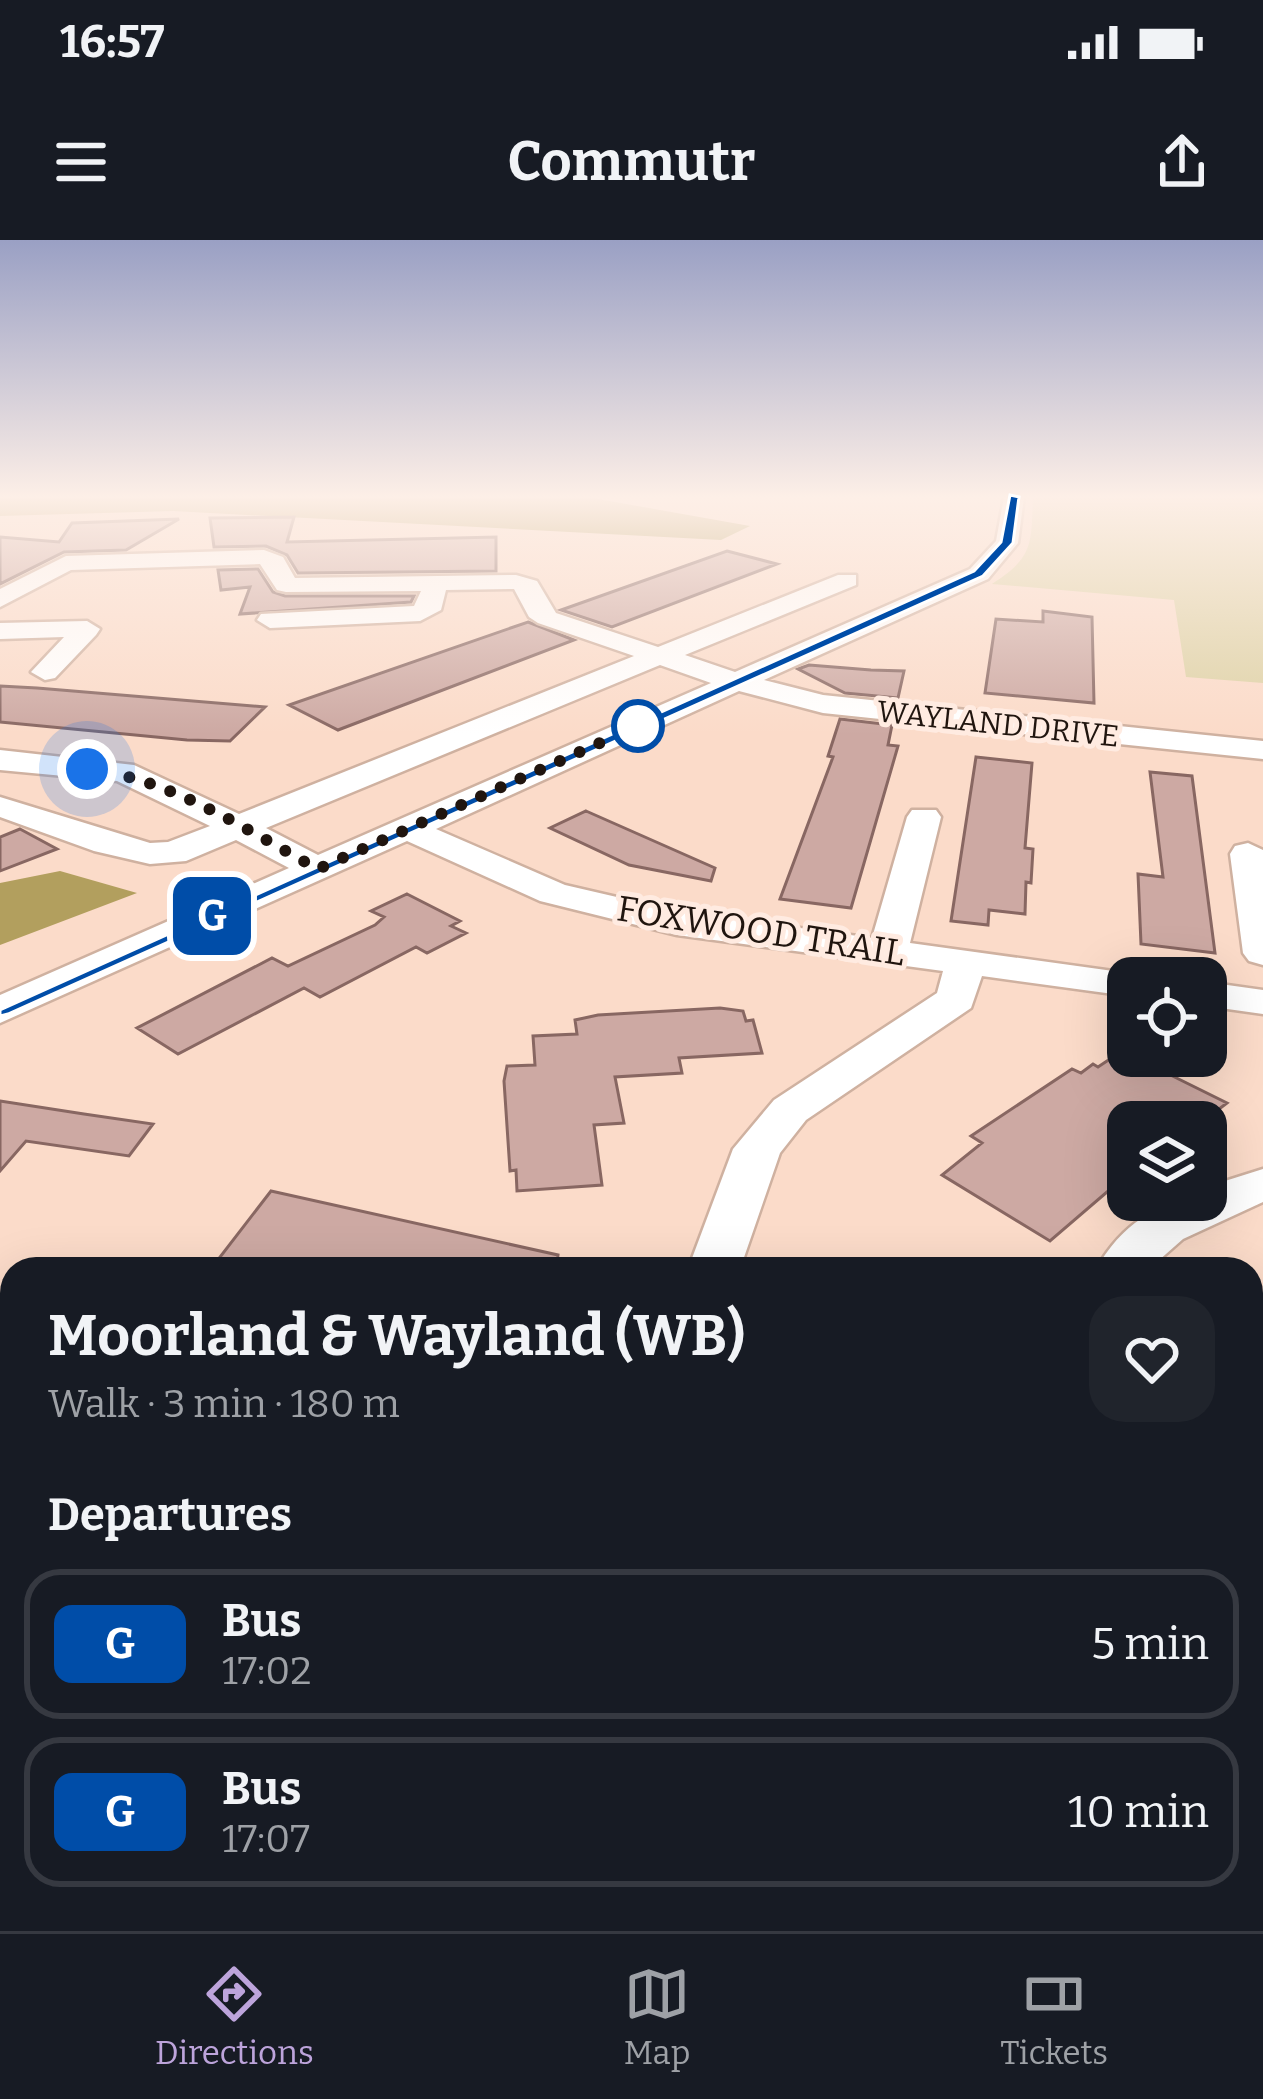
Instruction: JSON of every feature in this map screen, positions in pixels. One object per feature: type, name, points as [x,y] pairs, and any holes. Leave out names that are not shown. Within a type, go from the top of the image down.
[{"type":"street","points":[[0,599],[42,576]]},
{"type":"street","points":[[270,620],[420,613],[432,605],[435,581],[286,585],[282,576]]},
{"type":"street","points":[[0,1010],[975,576]]},
{"type":"street","points":[[0,807],[46,816],[108,846],[152,855],[193,846],[847,580]]},
{"type":"street","name":"WAYLAND DRIVE","points":[[435,581],[528,586],[538,612],[547,618],[736,682],[871,712],[1263,750]]},
{"type":"street","points":[[0,632],[88,629],[45,672]]},
{"type":"street","points":[[0,760],[123,772],[238,825],[318,869]]},
{"type":"street","points":[[889,950],[924,817]]},
{"type":"street","name":"FOXWOOD TRAIL","points":[[408,829],[583,902],[677,923],[1107,980]]},
{"type":"street","points":[[1248,854],[1263,953]]},
{"type":"street","points":[[718,1257],[757,1149],[790,1110],[956,998],[966,961]]},
{"type":"street","points":[[1227,997],[1263,1002]]},
{"type":"street","points":[[1128,1257],[1160,1232],[1216,1201],[1263,1185]]},
{"type":"shaded area","points":[[1003,576],[1263,576],[1263,683],[1186,677],[1174,600],[992,584]]},
{"type":"shaded area","points":[[60,871],[137,893],[0,945],[0,883]]},
{"type":"building","points":[[219,576],[263,576],[273,592],[285,596],[414,596],[411,602],[240,614],[250,587],[221,590]]},
{"type":"building","points":[[657,576],[746,576],[612,627],[561,610]]},
{"type":"building","points":[[1043,611],[1092,617],[1094,703],[985,693],[996,619],[1043,622]]},
{"type":"building","points":[[528,622],[574,640],[338,730],[289,705]]},
{"type":"building","points":[[809,665],[904,671],[898,698],[845,693],[798,669]]},
{"type":"building","points":[[0,686],[265,707],[230,741],[187,740],[0,722]]},
{"type":"building","points":[[840,719],[892,725],[888,745],[898,746],[851,908],[780,899],[833,757],[828,756]]},
{"type":"building","points":[[976,757],[1032,763],[1025,848],[1033,849],[1025,914],[989,910],[988,925],[951,921]]},
{"type":"building","points":[[1150,772],[1192,776],[1215,953],[1141,944],[1138,874],[1163,877]]},
{"type":"building","points":[[586,811],[715,868],[711,881],[629,865],[550,828]]},
{"type":"building","points":[[20,829],[57,849],[0,871],[0,837]]},
{"type":"building","points":[[407,894],[460,921],[451,926],[466,933],[427,953],[416,947],[320,997],[304,988],[178,1054],[137,1028],[272,958],[288,966],[375,925],[384,917],[371,911]]},
{"type":"building","points":[[720,1008],[743,1011],[746,1021],[753,1020],[762,1053],[679,1058],[682,1073],[615,1077],[624,1123],[594,1125],[602,1185],[517,1191],[516,1170],[510,1171],[504,1081],[507,1066],[535,1065],[533,1036],[577,1034],[575,1020],[598,1015]]},
{"type":"building","points":[[1107,1061],[1107,1077],[1174,1077],[1223,1101],[1107,1101],[1107,1192],[1050,1241],[942,1175],[982,1143],[971,1136],[1072,1069],[1081,1073],[1093,1064],[1098,1067]]},
{"type":"building","points":[[0,1101],[153,1124],[129,1156],[26,1141],[0,1171]]},
{"type":"building","points":[[271,1191],[558,1255],[558,1257],[220,1257]]},
{"type":"bus line","name":"G","points":[[0,1010],[975,576]]},
{"type":"route","points":[[87,769],[123,772],[166,789],[318,869],[638,726]]}]
